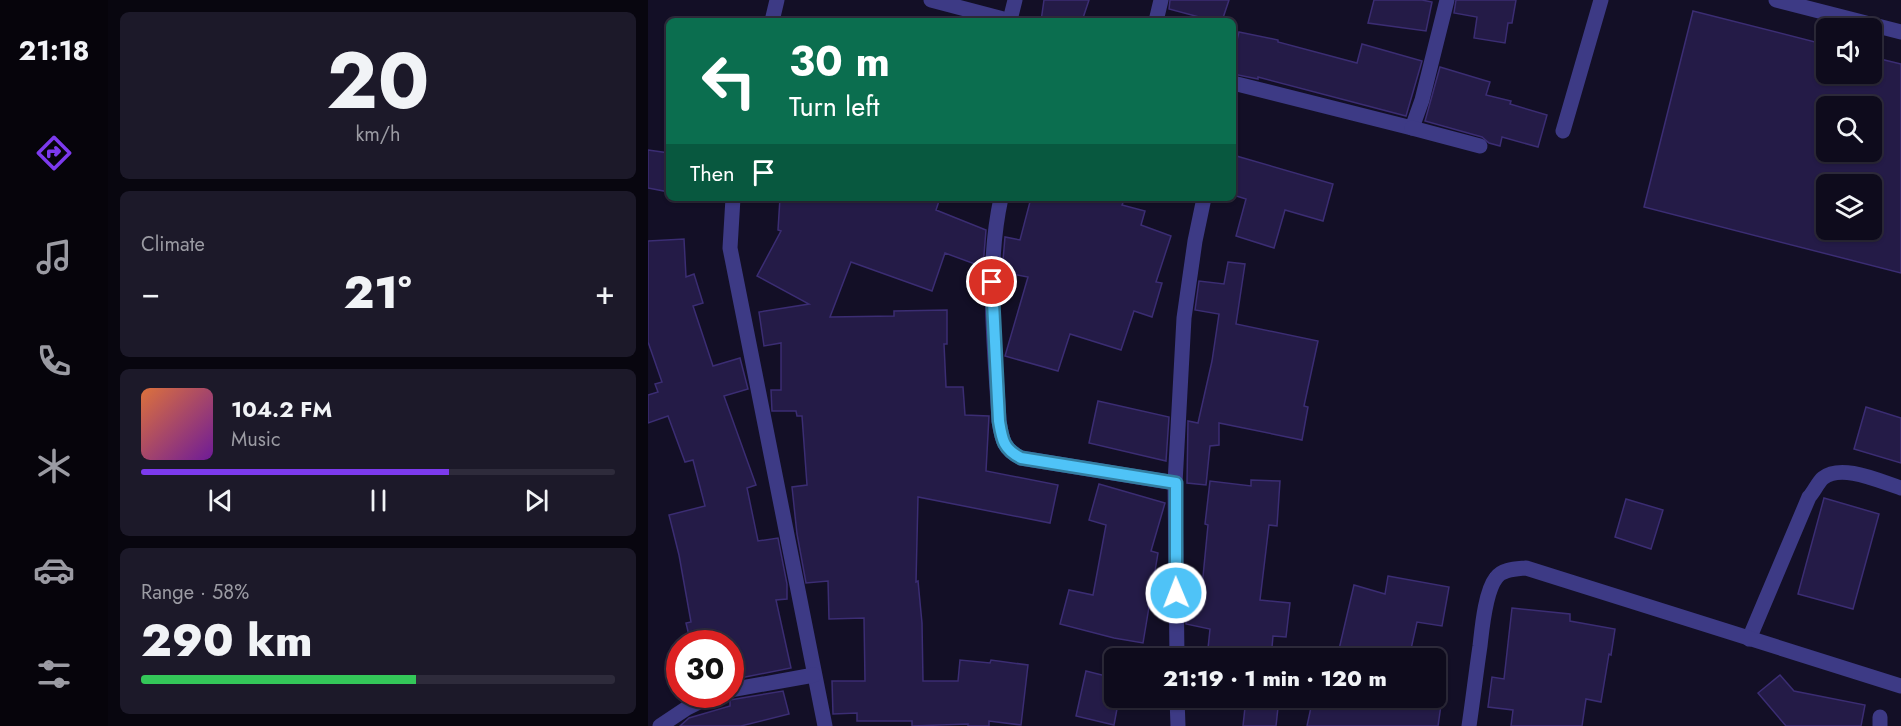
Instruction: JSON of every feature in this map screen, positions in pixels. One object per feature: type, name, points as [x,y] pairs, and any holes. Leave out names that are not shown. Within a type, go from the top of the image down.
[{"type":"street","points":[[773,18],[777,0]]},
{"type":"street","points":[[931,0],[999,18]]},
{"type":"street","points":[[1011,18],[1015,0]]},
{"type":"street","points":[[1157,18],[1161,0]]},
{"type":"street","points":[[1412,128],[1422,100],[1448,0]]},
{"type":"street","points":[[1563,132],[1601,0]]},
{"type":"street","points":[[1776,0],[1901,32]]},
{"type":"street","points":[[1236,84],[1480,146]]},
{"type":"street","points":[[733,201],[730,248],[825,726]]},
{"type":"street","points":[[1000,201],[993,244],[992,282],[999,421],[1003,440],[1011,452],[1021,458],[1176,483]]},
{"type":"street","points":[[1177,648],[1176,483],[1184,318],[1195,240],[1203,201]]},
{"type":"street","points":[[1749,639],[1809,497],[1824,478],[1838,472],[1856,473],[1901,488]]},
{"type":"street","points":[[1469,726],[1485,610],[1496,577],[1505,571],[1526,568],[1901,686]]},
{"type":"street","points":[[744,688],[814,675]]},
{"type":"street","points":[[660,726],[687,708]]},
{"type":"street","points":[[1178,708],[1178,726]]},
{"type":"building","points":[[1044,0],[1089,0],[1083,18],[1041,18]]},
{"type":"building","points":[[1170,0],[1229,0],[1223,18],[1203,18],[1169,9]]},
{"type":"building","points":[[1374,0],[1432,2],[1426,31],[1368,23]]},
{"type":"building","points":[[1456,0],[1516,0],[1512,23],[1508,23],[1505,43],[1474,38],[1477,17],[1454,13]]},
{"type":"building","points":[[1693,11],[1816,42],[1816,84],[1882,84],[1882,59],[1901,64],[1901,273],[1644,207]]},
{"type":"building","points":[[1239,32],[1278,40],[1278,42],[1357,63],[1362,44],[1422,61],[1406,116],[1258,77],[1258,79],[1236,75],[1236,44]]},
{"type":"building","points":[[1440,67],[1490,82],[1486,95],[1511,101],[1510,104],[1547,115],[1538,147],[1502,137],[1500,146],[1489,143],[1482,137],[1425,121]]},
{"type":"building","points":[[648,150],[666,153],[666,191],[648,188]]},
{"type":"building","points":[[1236,156],[1333,184],[1323,221],[1285,210],[1274,248],[1236,236],[1246,199],[1236,196]]},
{"type":"building","points":[[780,201],[939,201],[936,210],[986,230],[983,267],[945,253],[932,291],[851,262],[830,317],[894,316],[894,311],[947,310],[947,344],[944,344],[946,387],[963,387],[965,415],[989,416],[986,471],[1058,485],[1050,523],[918,497],[916,582],[918,581],[922,623],[923,681],[958,681],[960,660],[990,663],[991,660],[1028,665],[1021,725],[989,721],[989,726],[968,726],[968,724],[912,726],[912,721],[857,721],[857,713],[833,714],[832,681],[865,681],[864,618],[829,619],[828,581],[806,583],[797,534],[792,487],[807,485],[802,416],[797,416],[796,411],[772,411],[771,390],[781,390],[781,343],[764,346],[759,312],[809,304],[757,276],[781,231],[778,230]]},
{"type":"building","points":[[1030,201],[1124,201],[1122,205],[1145,211],[1141,225],[1171,236],[1156,282],[1162,283],[1152,317],[1134,311],[1121,350],[1070,334],[1058,371],[1005,356],[1028,277],[1002,272],[1005,237],[1020,240]]},
{"type":"building","points":[[684,239],[686,277],[694,274],[703,303],[693,306],[713,366],[740,358],[748,389],[724,396],[756,485],[747,488],[758,541],[778,538],[787,584],[787,599],[776,600],[791,668],[744,677],[744,630],[688,630],[686,623],[691,622],[669,515],[705,506],[693,460],[685,462],[668,416],[648,423],[648,395],[658,392],[655,384],[662,382],[648,342],[648,241]]},
{"type":"building","points":[[1228,262],[1245,264],[1236,324],[1318,341],[1304,406],[1308,407],[1302,440],[1219,423],[1219,445],[1210,446],[1206,485],[1187,483],[1188,421],[1198,423],[1212,361],[1219,314],[1195,310],[1199,281],[1224,284]]},
{"type":"building","points":[[1098,401],[1169,417],[1166,461],[1089,443]]},
{"type":"building","points":[[1866,407],[1901,418],[1901,463],[1854,449]]},
{"type":"building","points":[[1251,480],[1280,481],[1277,526],[1269,525],[1260,600],[1290,603],[1286,637],[1273,636],[1272,648],[1208,648],[1210,629],[1186,624],[1186,614],[1190,594],[1201,597],[1210,481],[1251,486]]},
{"type":"building","points":[[1099,484],[1165,503],[1151,551],[1158,553],[1143,643],[1060,624],[1069,590],[1093,595],[1106,525],[1089,520]]},
{"type":"building","points":[[1824,498],[1879,514],[1853,609],[1798,594]]},
{"type":"building","points":[[1626,499],[1663,510],[1651,549],[1615,537]]},
{"type":"building","points":[[1388,576],[1449,587],[1442,626],[1417,622],[1411,648],[1339,648],[1354,585],[1385,594]]},
{"type":"building","points":[[1512,608],[1570,614],[1570,621],[1615,629],[1601,702],[1586,699],[1582,726],[1511,726],[1513,710],[1488,707],[1492,677],[1504,679]]},
{"type":"building","points":[[1086,671],[1104,676],[1104,708],[1117,708],[1114,725],[1076,716]]},
{"type":"building","points":[[1780,675],[1794,691],[1865,705],[1861,726],[1786,726],[1758,693]]},
{"type":"building","points":[[783,691],[789,714],[741,726],[680,726],[689,718],[723,708],[744,708],[744,698]]},
{"type":"building","points":[[1245,708],[1278,708],[1276,726],[1243,726]]},
{"type":"building","points":[[1311,708],[1441,708],[1438,726],[1307,726]]},
{"type":"route","points":[[992,282],[999,421],[1003,440],[1011,452],[1021,458],[1176,483],[1176,593]]}]
